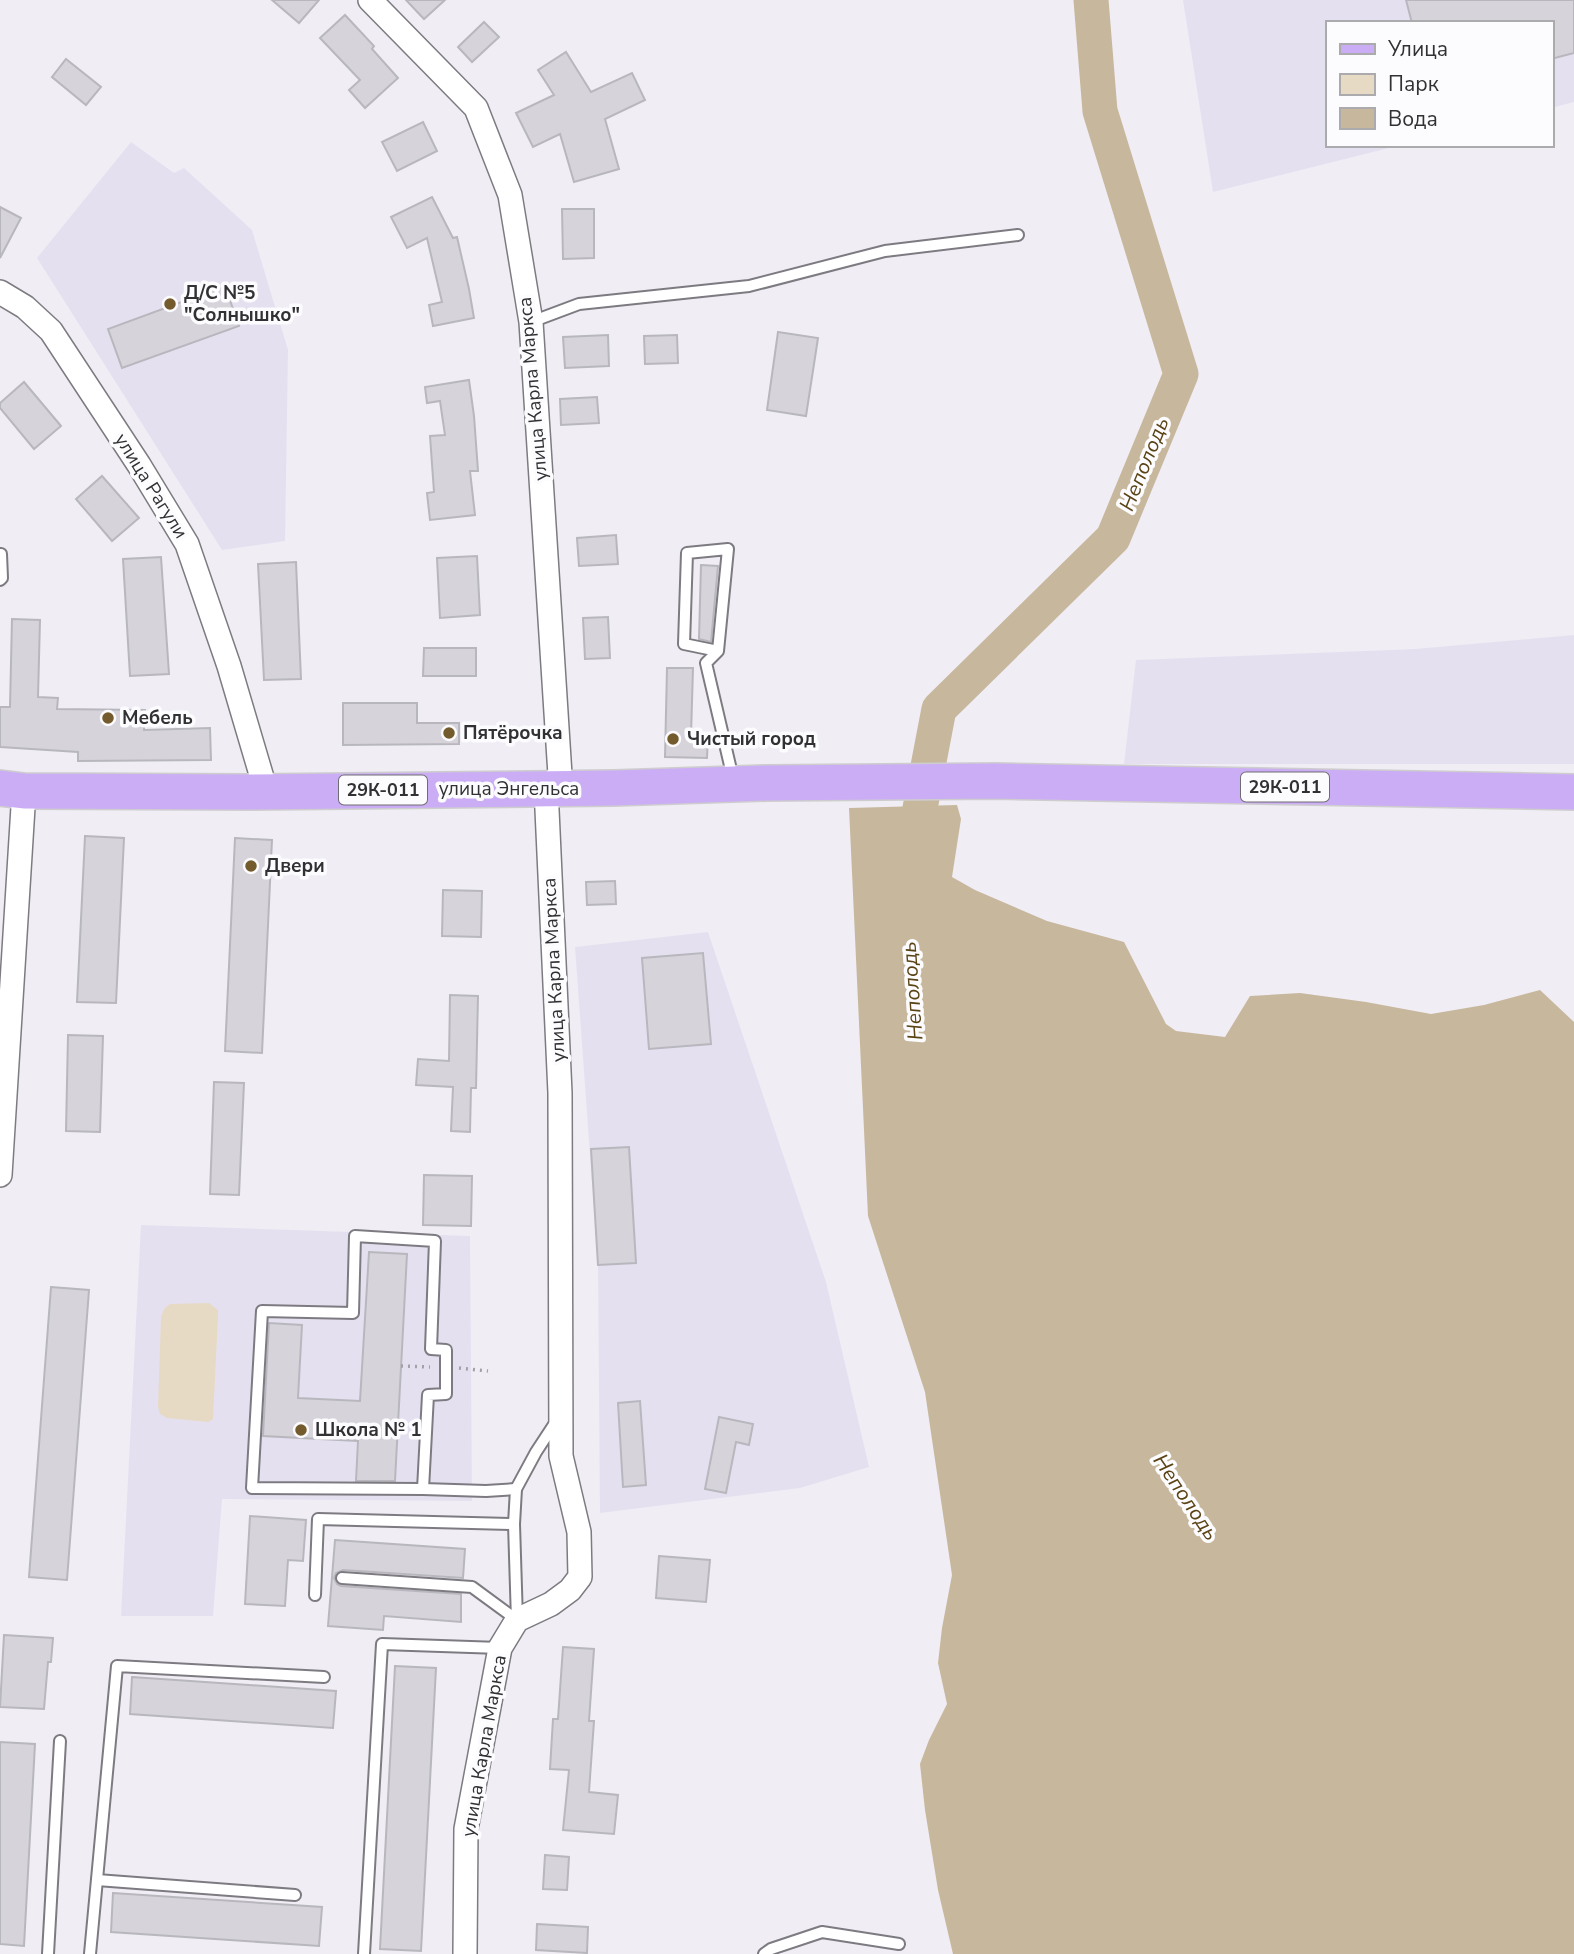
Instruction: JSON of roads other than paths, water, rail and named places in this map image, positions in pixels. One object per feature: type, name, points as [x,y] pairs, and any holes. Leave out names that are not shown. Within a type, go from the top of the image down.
[{"type":"main road","name":"улица Энгельса","points":[[12,789],[251,792],[996,781],[1574,792]]},
{"type":"street","name":"улица Карла Маркса","points":[[370,0],[476,108],[510,195],[531,322],[560,775],[545,788],[560,1093],[561,1456],[579,1532],[580,1577],[570,1590],[551,1604],[517,1620],[500,1648],[466,1829],[465,1954]]},
{"type":"street","name":"улица Рагули","points":[[0,292],[25,307],[51,331],[187,544],[229,666],[262,781],[251,792]]},
{"type":"street","points":[[0,1175],[12,789]]},
{"type":"lane","points":[[531,322],[579,304],[749,286],[885,251],[1018,235]]},
{"type":"lane","points":[[716,785],[732,774],[706,663],[719,651],[729,549],[687,553],[684,644],[719,651]]},
{"type":"lane","points":[[0,580],[1,554]]},
{"type":"lane","points":[[423,1489],[428,1395],[446,1394],[446,1350],[431,1349],[435,1241],[355,1236],[353,1313],[262,1311],[252,1488],[486,1491],[516,1489]]},
{"type":"lane","points":[[517,1620],[514,1524],[516,1489],[536,1452],[561,1415]]},
{"type":"lane","points":[[315,1595],[318,1519],[514,1524]]},
{"type":"lane","points":[[342,1578],[472,1587],[517,1620]]},
{"type":"lane","points":[[364,1954],[382,1644],[500,1648]]},
{"type":"lane","points":[[90,1954],[117,1666],[324,1677]]},
{"type":"lane","points":[[48,1954],[60,1741]]},
{"type":"lane","points":[[96,1880],[295,1895]]},
{"type":"lane","points":[[764,1954],[771,1949],[822,1932],[899,1944]]},
{"type":"water","points":[[957,805],[961,819],[952,877],[975,890],[1047,921],[1124,942],[1166,1024],[1176,1031],[1225,1037],[1250,996],[1300,993],[1431,1014],[1484,1005],[1540,990],[1574,1022],[1574,1954],[953,1954],[938,1890],[920,1764],[947,1704],[938,1663],[952,1575],[925,1392],[868,1216],[849,808]]},
{"type":"waterway","name":"Неполодь","points":[[912,850],[939,709],[1113,538],[1181,374],[1100,111],[1091,0]]},
{"type":"place","name":"Д/С №5 \"Солнышко\"","points":[[170,304]]},
{"type":"place","name":"Мебель","points":[[108,718]]},
{"type":"place","name":"Пятёрочка","points":[[449,733]]},
{"type":"place","name":"Чистый город","points":[[673,739]]},
{"type":"place","name":"Двери","points":[[251,866]]},
{"type":"place","name":"Школа № 1","points":[[301,1430]]}]
